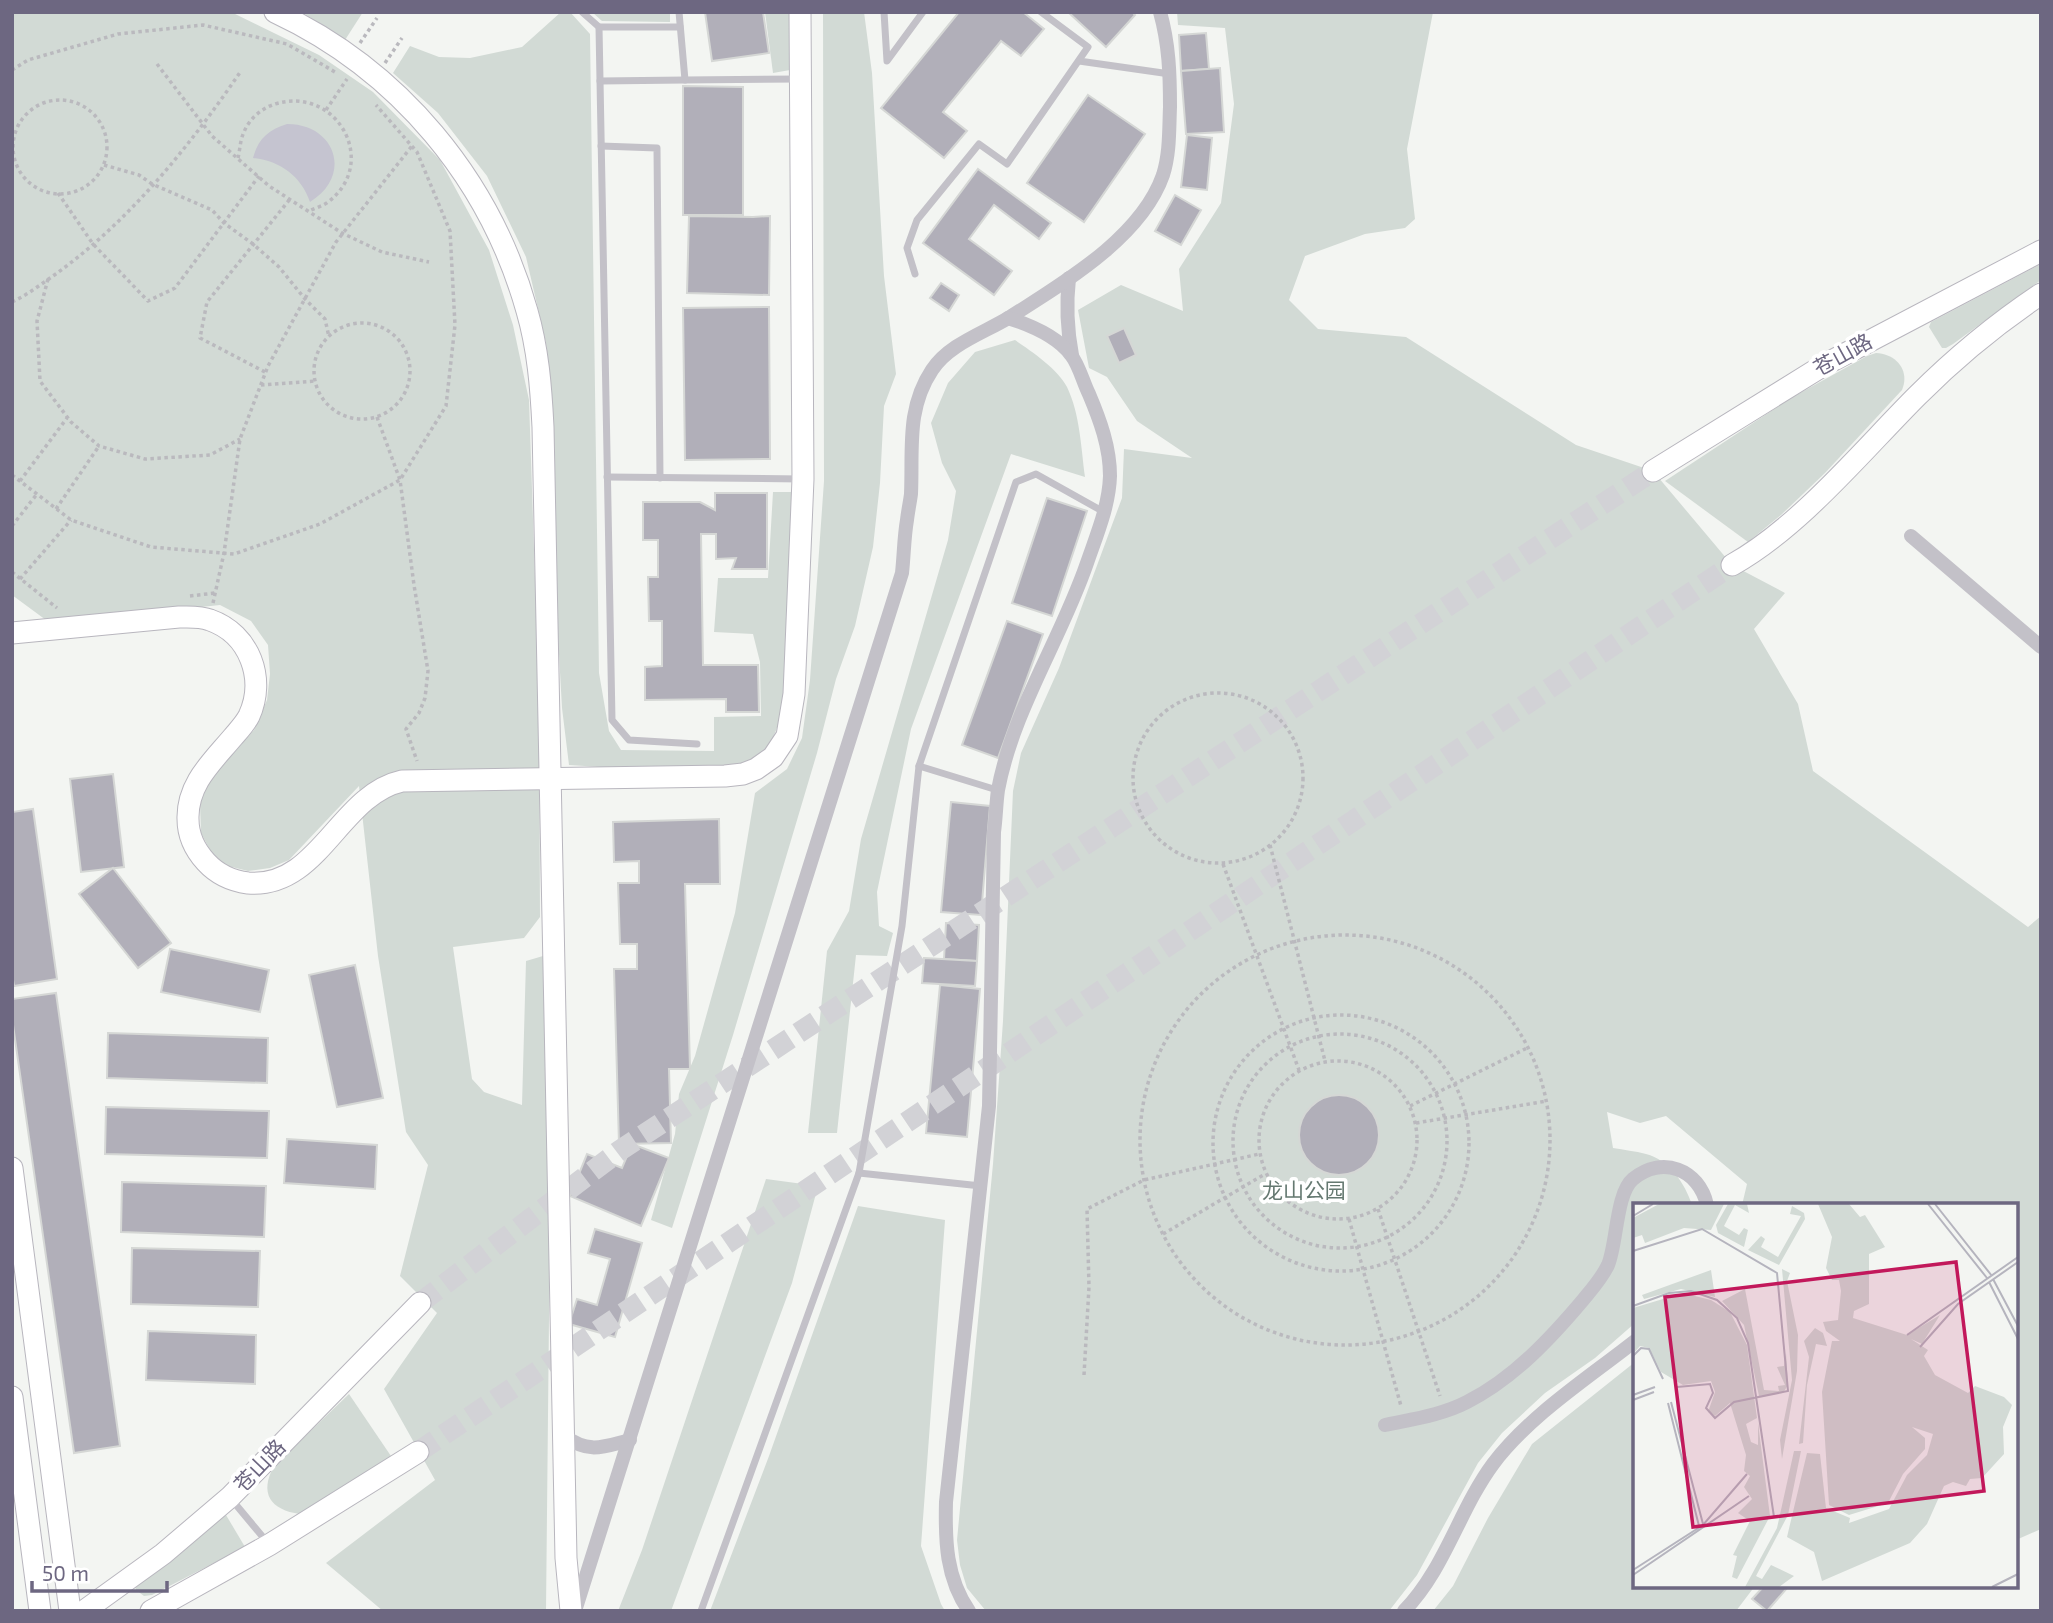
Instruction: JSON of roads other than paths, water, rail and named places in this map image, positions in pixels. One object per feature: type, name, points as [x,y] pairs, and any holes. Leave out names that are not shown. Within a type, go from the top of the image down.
[{"type":"street","points":[[275,12],[326,39],[350,56],[415,112],[441,141],[484,205],[502,240],[528,312],[538,363],[543,426],[566,1558],[573,1611]]},
{"type":"street","points":[[12,633],[198,617],[209,619],[242,641],[254,667],[255,696],[248,716],[200,776],[188,807],[192,840],[200,855],[225,877],[241,882],[258,884],[275,881],[290,874],[374,792],[389,783],[402,780],[725,776],[757,769],[773,757],[787,736],[794,694],[803,479],[800,12]]},
{"type":"street","points":[[573,1611],[630,1440],[902,573],[911,495],[912,419],[917,399],[934,367],[948,352],[1069,278],[1137,221],[1154,197],[1167,161],[1170,74],[1168,45],[1160,12]]},
{"type":"street","name":"苍山路","points":[[1653,471],[1824,365],[2041,251]]},
{"type":"street","points":[[969,1611],[953,1582],[949,1565],[946,1502],[989,1106],[994,832],[998,790],[1028,699],[1075,598],[1105,512],[1110,477],[1107,444],[1072,355],[1066,307],[1069,278]]},
{"type":"street","points":[[1732,565],[1765,543],[1810,504],[1963,353],[2041,294]]},
{"type":"street","points":[[1008,317],[1048,336],[1072,355]]},
{"type":"street","points":[[1911,536],[2041,647]]},
{"type":"street","points":[[12,1168],[70,1611]]},
{"type":"street","points":[[1385,1425],[1445,1412],[1469,1401],[1516,1368],[1554,1332],[1608,1266],[1624,1195],[1630,1182],[1651,1168],[1679,1169],[1690,1175],[1701,1188],[1706,1203]]},
{"type":"street","name":"苍山路","points":[[84,1611],[163,1554],[230,1497],[420,1303]]},
{"type":"street","points":[[1404,1611],[1431,1578],[1481,1484],[1500,1456],[1542,1413],[1633,1343]]},
{"type":"street","points":[[12,1396],[40,1611]]},
{"type":"street","points":[[564,1436],[582,1447],[591,1449],[630,1440]]},
{"type":"street","points":[[151,1611],[269,1545],[418,1451]]},
{"type":"lane","points":[[582,12],[599,27],[680,27]]},
{"type":"lane","points":[[679,12],[685,80]]},
{"type":"lane","points":[[884,12],[887,61],[923,12]]},
{"type":"lane","points":[[915,274],[907,248],[917,220],[979,144],[1007,164],[1088,47],[1041,12]]},
{"type":"lane","points":[[599,27],[612,720],[629,740],[697,744]]},
{"type":"lane","points":[[1079,61],[1170,74]]},
{"type":"lane","points":[[600,81],[799,79]]},
{"type":"lane","points":[[601,146],[657,148],[660,478]]},
{"type":"lane","points":[[701,1611],[859,1173],[902,926],[919,766],[1016,482],[1036,474],[1105,512]]},
{"type":"lane","points":[[607,477],[803,479]]},
{"type":"lane","points":[[919,766],[998,790]]},
{"type":"lane","points":[[859,1173],[981,1186]]},
{"type":"lane","points":[[230,1497],[269,1545]]},
{"type":"tunnel","points":[[420,1303],[619,1151],[1653,471]]},
{"type":"tunnel","points":[[418,1452],[1732,565]]},
{"type":"park label","name":"龙山公园","points":[[1304,1191]]}]
